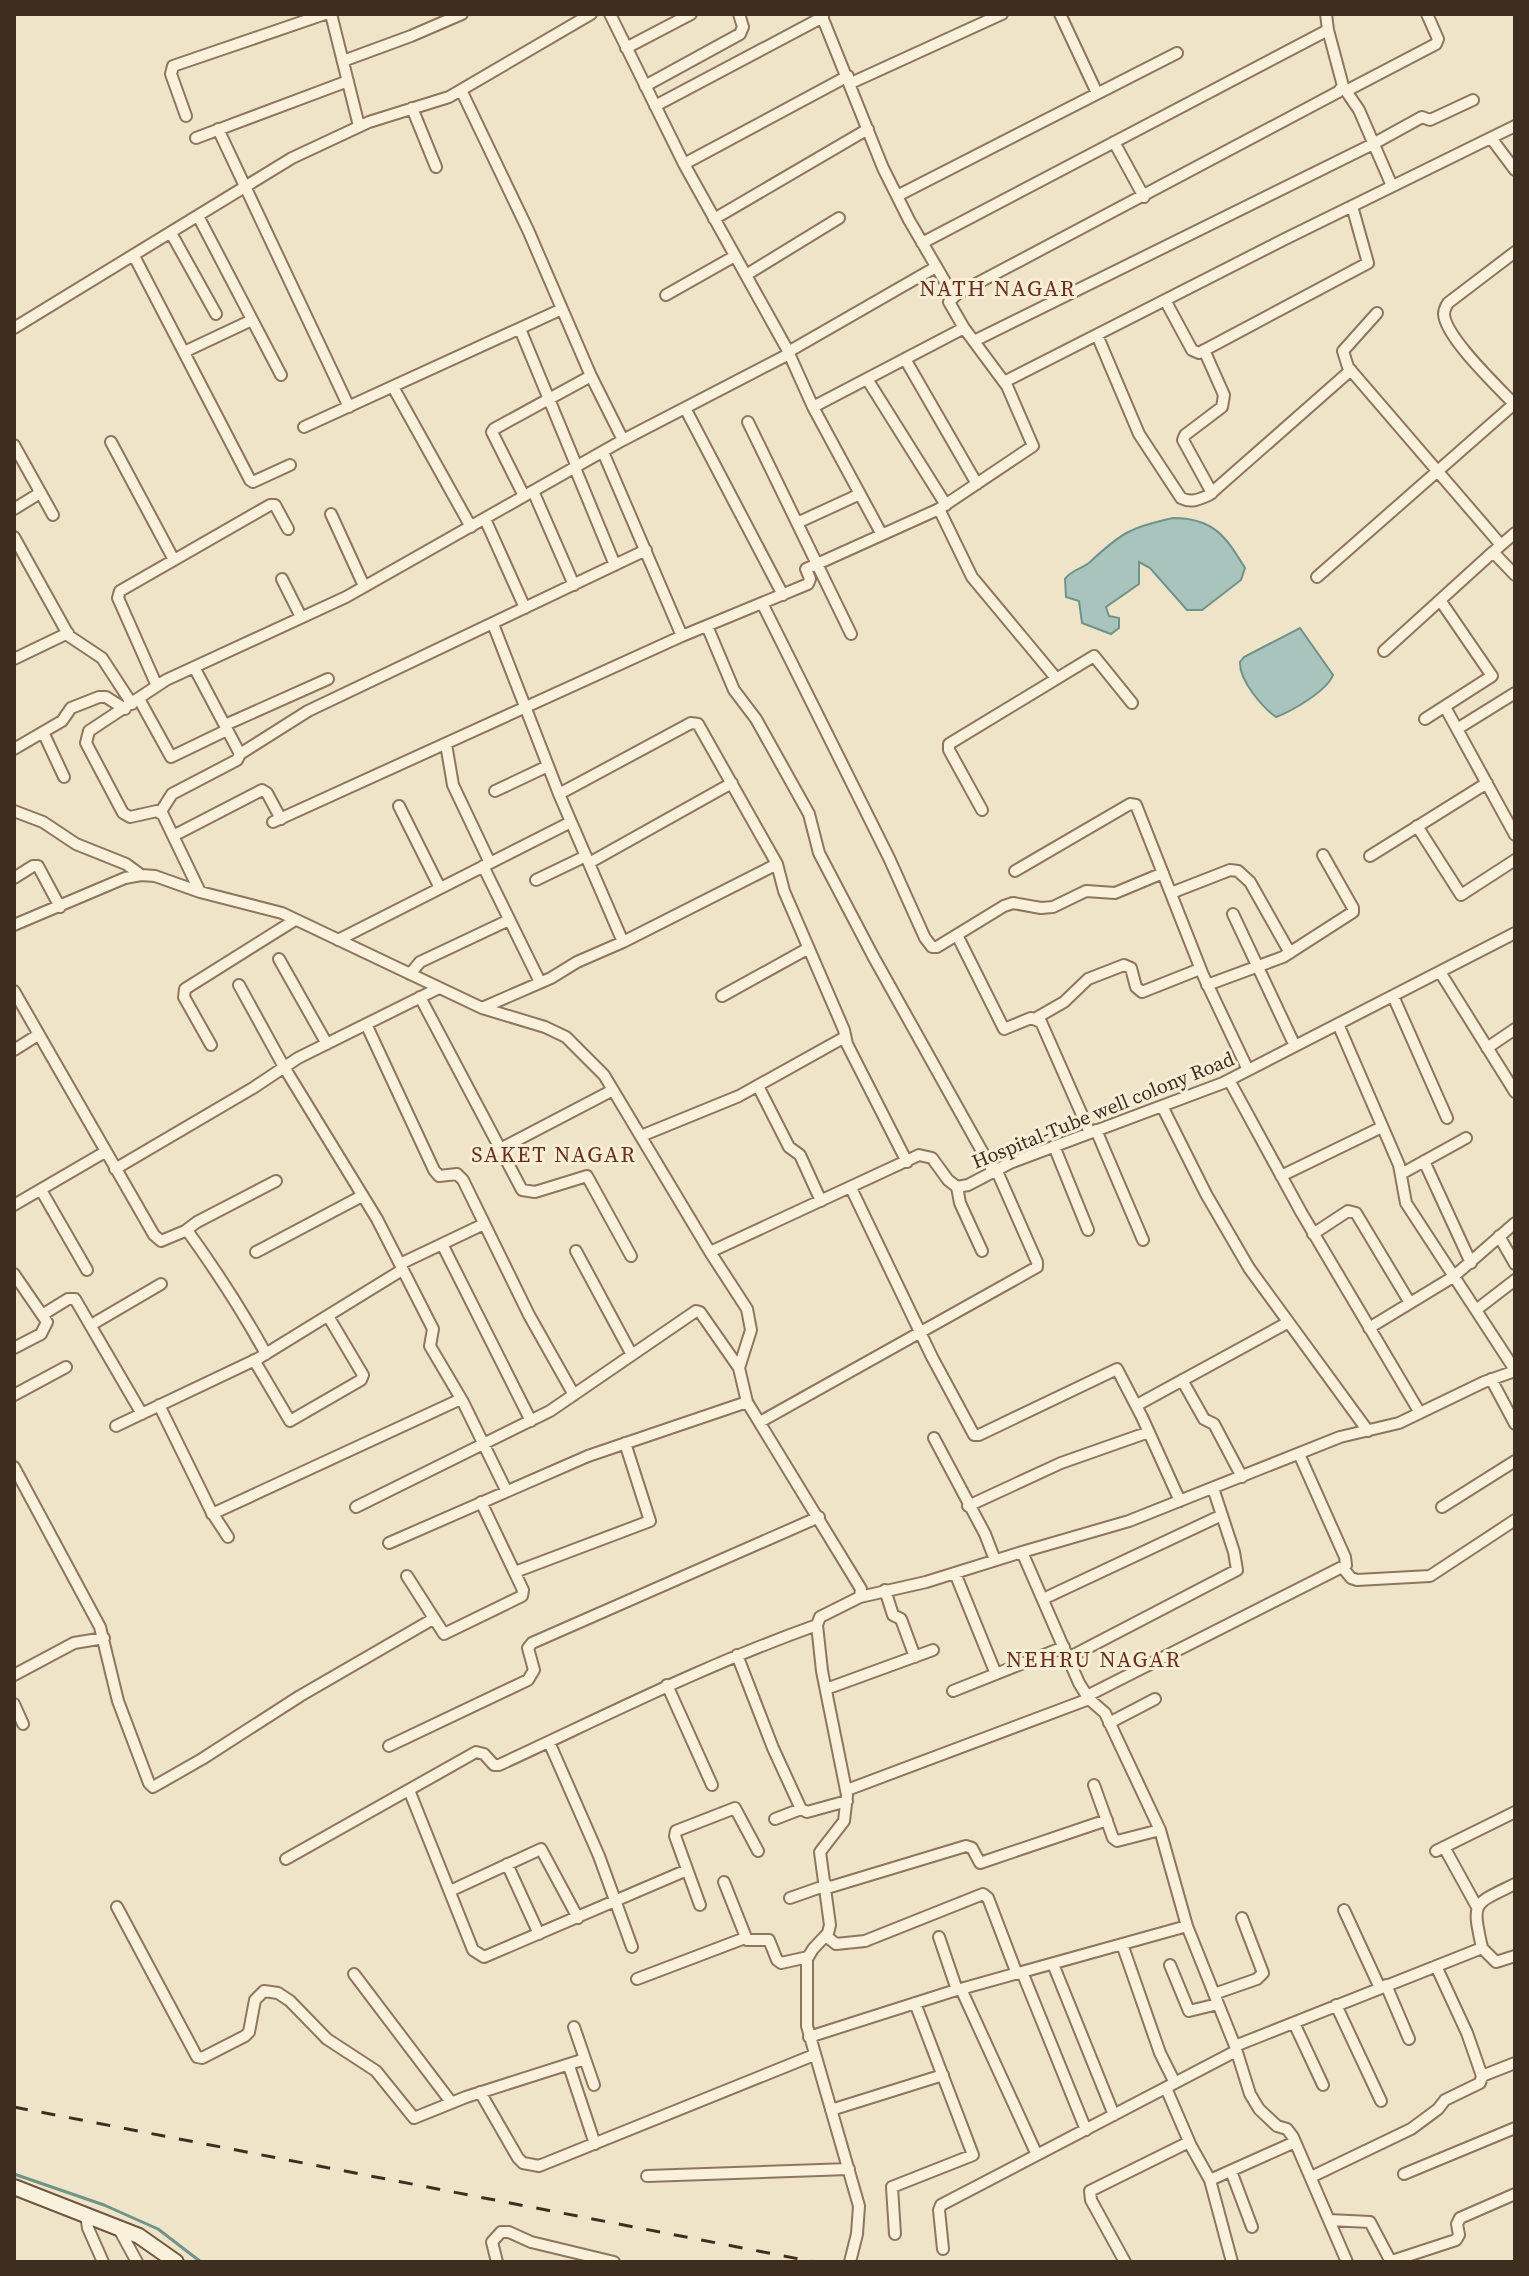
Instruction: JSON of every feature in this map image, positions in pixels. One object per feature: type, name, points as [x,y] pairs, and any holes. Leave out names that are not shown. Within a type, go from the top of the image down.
[{"type":"street","points":[[186,116],[171,74],[173,66],[328,14],[359,126]]},
{"type":"street","points":[[343,61],[462,14]]},
{"type":"street","points":[[14,328],[292,158],[359,126],[441,100],[591,14]]},
{"type":"street","points":[[610,14],[684,164],[789,353],[813,407],[881,533]]},
{"type":"street","points":[[626,48],[691,14]]},
{"type":"street","points":[[645,86],[740,34],[743,27],[739,14]]},
{"type":"street","points":[[684,164],[849,79],[1002,14]]},
{"type":"street","points":[[1060,14],[1097,93]]},
{"type":"street","points":[[1326,14],[1344,88],[1359,110],[1392,186]]},
{"type":"street","points":[[173,836],[262,790],[267,793],[277,820],[682,636],[808,584],[810,579],[806,569],[942,507],[1033,446],[1004,382],[949,302],[1344,88],[1436,44],[1438,39],[1427,14]]},
{"type":"street","points":[[655,106],[822,16],[897,196],[954,297]]},
{"type":"street","points":[[922,243],[1328,30]]},
{"type":"street","points":[[897,196],[1177,53]]},
{"type":"street","points":[[196,138],[348,81]]},
{"type":"street","points":[[461,90],[623,440]]},
{"type":"street","points":[[974,341],[1422,117],[1430,120],[1473,100]]},
{"type":"street","points":[[412,108],[436,167]]},
{"type":"street","points":[[1004,382],[1515,126]]},
{"type":"street","points":[[218,129],[349,407]]},
{"type":"street","points":[[714,219],[868,129]]},
{"type":"street","points":[[1491,138],[1515,170]]},
{"type":"street","points":[[1114,142],[1144,197]]},
{"type":"street","points":[[1165,300],[1192,350],[1195,353],[1204,350],[1368,263],[1352,206]]},
{"type":"street","points":[[198,216],[281,375]]},
{"type":"street","points":[[746,275],[839,218]]},
{"type":"street","points":[[171,233],[216,314]]},
{"type":"street","points":[[1317,577],[1515,405],[1469,356],[1444,318],[1444,310],[1448,303],[1515,252]]},
{"type":"street","points":[[134,256],[250,480],[253,482],[290,465]]},
{"type":"street","points":[[666,295],[735,256]]},
{"type":"street","points":[[200,892],[160,813],[130,817],[123,813],[86,743],[89,731],[157,686],[364,586],[623,440],[789,353],[936,267]]},
{"type":"street","points":[[304,427],[562,309]]},
{"type":"street","points":[[1377,313],[1343,351],[1343,357],[1437,470],[1515,575]]},
{"type":"street","points":[[184,352],[252,320]]},
{"type":"street","points":[[813,407],[964,328]]},
{"type":"street","points":[[520,329],[615,565]]},
{"type":"street","points":[[1097,335],[1139,434],[1181,498],[1188,501],[1197,501],[1212,493],[1351,370]]},
{"type":"street","points":[[1204,350],[1225,401],[1183,440],[1212,493]]},
{"type":"street","points":[[905,359],[977,484]]},
{"type":"street","points":[[574,585],[529,494],[492,432],[497,426],[591,376]]},
{"type":"street","points":[[867,379],[942,507],[972,577],[1056,678]]},
{"type":"street","points":[[393,387],[471,527]]},
{"type":"street","points":[[685,408],[783,595]]},
{"type":"street","points":[[748,422],[851,634]]},
{"type":"street","points":[[111,442],[174,560]]},
{"type":"street","points":[[14,445],[53,515]]},
{"type":"street","points":[[603,452],[682,636]]},
{"type":"street","points":[[14,509],[40,493]]},
{"type":"street","points":[[797,523],[860,494]]},
{"type":"street","points":[[157,686],[118,594],[273,504],[288,529]]},
{"type":"street","points":[[331,514],[364,586]]},
{"type":"street","points":[[485,519],[525,608]]},
{"type":"street","points":[[1384,651],[1515,533]]},
{"type":"street","points":[[16,544],[68,633],[102,658],[171,757],[328,679]]},
{"type":"street","points":[[160,813],[172,794],[237,760],[240,754],[308,711],[646,550]]},
{"type":"street","points":[[282,579],[301,617]]},
{"type":"street","points":[[1425,719],[1492,676],[1440,600]]},
{"type":"street","points":[[762,603],[932,947],[1013,903],[1049,908],[1086,891],[1115,893],[1163,873]]},
{"type":"street","points":[[493,624],[559,794],[623,942]]},
{"type":"street","points":[[707,626],[734,690],[756,719],[809,814],[819,853],[866,944],[995,1170],[1037,1262],[1037,1267],[760,1422]]},
{"type":"street","points":[[14,659],[68,633]]},
{"type":"street","points":[[982,810],[949,750],[949,744],[1094,656],[1132,703]]},
{"type":"street","points":[[194,667],[240,754]]},
{"type":"street","points":[[1457,729],[1515,693]]},
{"type":"street","points":[[14,749],[62,721],[71,708],[99,697],[132,704]]},
{"type":"street","points":[[1445,707],[1515,835]]},
{"type":"street","points":[[559,794],[691,723],[698,724],[704,730],[777,864],[784,891],[845,1037],[907,1162],[710,1252]]},
{"type":"street","points":[[43,732],[64,777]]},
{"type":"street","points":[[446,744],[453,785],[509,920],[540,982]]},
{"type":"street","points":[[495,791],[548,766]]},
{"type":"street","points":[[536,880],[587,860],[732,783]]},
{"type":"street","points":[[1370,856],[1487,783]]},
{"type":"street","points":[[1015,871],[1133,803],[1200,969],[1248,1070]]},
{"type":"street","points":[[399,806],[440,888]]},
{"type":"street","points":[[14,811],[43,822],[76,844],[126,864],[141,875]]},
{"type":"street","points":[[338,940],[571,822]]},
{"type":"street","points":[[1417,826],[1461,895],[1515,860]]},
{"type":"street","points":[[1207,985],[1290,953],[1353,912],[1323,855]]},
{"type":"street","points":[[482,1008],[623,942],[777,864]]},
{"type":"street","points":[[14,878],[38,866],[60,907]]},
{"type":"street","points":[[1171,893],[1230,870],[1238,871],[1250,882],[1290,953]]},
{"type":"street","points":[[14,925],[125,878],[155,876],[200,892],[282,913],[482,1008],[545,1027],[566,1037],[604,1075],[747,1309],[751,1330],[739,1368]]},
{"type":"street","points":[[1233,914],[1295,1046]]},
{"type":"street","points":[[211,1045],[184,997],[185,989],[295,920]]},
{"type":"street","points":[[410,974],[420,962],[509,920]]},
{"type":"street","name":"Hospital-Tube well colony Road","points":[[907,1162],[919,1155],[927,1155],[957,1187],[968,1185],[995,1170],[1054,1146],[1229,1080],[1515,933]]},
{"type":"street","points":[[957,935],[999,1024],[1007,1029],[1036,1018],[1064,1002],[1088,979],[1124,965],[1131,968],[1136,987],[1142,992],[1200,969]]},
{"type":"street","points":[[722,996],[807,949]]},
{"type":"street","points":[[279,959],[327,1044]]},
{"type":"street","points":[[1440,972],[1515,1092]]},
{"type":"street","points":[[239,985],[284,1067],[377,1219],[433,1329],[430,1346],[461,1399],[506,1490]]},
{"type":"street","points":[[115,1169],[284,1067],[439,988]]},
{"type":"street","points":[[14,991],[158,1240],[185,1231],[276,1181]]},
{"type":"street","points":[[1393,996],[1447,1118]]},
{"type":"street","points":[[420,997],[525,1192],[535,1192],[587,1176],[631,1256]]},
{"type":"street","points":[[1036,1018],[1041,1022],[1143,1240]]},
{"type":"street","points":[[366,1024],[434,1170],[442,1177],[460,1176],[529,1315],[574,1395]]},
{"type":"street","points":[[637,1979],[745,1938],[769,1940],[781,1963],[808,1957],[826,1936],[830,1925],[820,1852],[844,1821],[847,1795],[826,1689],[817,1625],[820,1617],[860,1597],[926,1582],[1129,1521],[1340,1437],[1399,1423],[1515,1370],[1406,1203],[1401,1174],[1338,1024]]},
{"type":"street","points":[[1487,1048],[1515,1029]]},
{"type":"street","points":[[14,1050],[38,1035]]},
{"type":"street","points":[[641,1136],[758,1086],[845,1037]]},
{"type":"street","points":[[1229,1080],[1313,1234],[1420,1413]]},
{"type":"street","points":[[758,1086],[789,1147],[800,1155],[821,1201]]},
{"type":"street","points":[[500,1149],[613,1090]]},
{"type":"street","points":[[1162,1106],[1229,1235],[1287,1323],[1368,1431]]},
{"type":"street","points":[[1281,1176],[1382,1127]]},
{"type":"street","points":[[1401,1174],[1466,1138]]},
{"type":"street","points":[[1054,1146],[1088,1230]]},
{"type":"street","points":[[14,1205],[105,1152]]},
{"type":"street","points":[[1424,1161],[1471,1263]]},
{"type":"street","points":[[957,1187],[960,1203],[982,1251]]},
{"type":"street","points":[[851,1188],[919,1331],[976,1436],[1114,1369],[1119,1370],[1180,1501]]},
{"type":"street","points":[[41,1190],[87,1270]]},
{"type":"street","points":[[256,1252],[362,1196]]},
{"type":"street","points":[[1313,1234],[1348,1211],[1356,1213],[1410,1303]]},
{"type":"street","points":[[1369,1328],[1453,1277],[1515,1223]]},
{"type":"street","points":[[116,1426],[266,1354],[401,1267],[484,1224]]},
{"type":"street","points":[[185,1231],[192,1236],[225,1288],[239,1303],[266,1354]]},
{"type":"street","points":[[1499,1236],[1515,1264]]},
{"type":"street","points":[[442,1244],[531,1421]]},
{"type":"street","points":[[576,1251],[632,1355]]},
{"type":"street","points":[[14,1274],[47,1322],[44,1331],[14,1348]]},
{"type":"street","points":[[1476,1310],[1515,1280]]},
{"type":"street","points":[[91,1325],[161,1284]]},
{"type":"street","points":[[42,1315],[68,1299],[75,1299],[142,1414]]},
{"type":"street","points":[[356,1507],[531,1421],[698,1311],[739,1368],[747,1402],[858,1581],[860,1597]]},
{"type":"street","points":[[254,1360],[290,1421],[348,1389],[363,1375],[328,1316]]},
{"type":"street","points":[[1137,1405],[1287,1323]]},
{"type":"street","points":[[14,1395],[66,1367]]},
{"type":"street","points":[[1491,1379],[1515,1424]]},
{"type":"street","points":[[1182,1380],[1204,1419],[1214,1424],[1242,1477]]},
{"type":"street","points":[[212,1514],[461,1399]]},
{"type":"street","points":[[389,1543],[506,1490],[625,1443],[747,1402]]},
{"type":"street","points":[[159,1405],[212,1514],[228,1537]]},
{"type":"street","points":[[968,1506],[1061,1463],[1149,1432]]},
{"type":"street","points":[[934,1438],[985,1534],[995,1560]]},
{"type":"street","points":[[515,1572],[650,1521],[625,1443]]},
{"type":"street","points":[[737,1655],[773,1748],[801,1809],[807,1812],[1088,1698],[1343,1568],[1346,1565],[1345,1557],[1299,1454]]},
{"type":"street","points":[[1442,1507],[1515,1461]]},
{"type":"street","points":[[14,1467],[100,1627],[120,1708],[153,1787],[433,1619]]},
{"type":"street","points":[[953,1691],[1066,1652],[1237,1570],[1213,1488]]},
{"type":"street","points":[[407,1576],[442,1633],[447,1635],[522,1596],[523,1590],[481,1502]]},
{"type":"street","points":[[1043,1599],[1222,1515]]},
{"type":"street","points":[[389,1746],[528,1680],[534,1670],[528,1648],[532,1643],[819,1517]]},
{"type":"street","points":[[1343,1568],[1357,1580],[1430,1576],[1515,1520]]},
{"type":"street","points":[[1022,1552],[1088,1698],[1105,1713],[1160,1830],[1187,1926],[1236,2049],[1250,2094],[1259,2109],[1277,2126],[1287,2129],[1295,2142],[1347,2262]]},
{"type":"street","points":[[955,1573],[996,1674]]},
{"type":"street","points":[[885,1590],[893,1615],[901,1619],[915,1657]]},
{"type":"street","points":[[286,1859],[476,1752],[484,1754],[494,1765],[499,1765],[667,1685],[817,1625]]},
{"type":"street","points":[[14,1675],[74,1643],[104,1638]]},
{"type":"street","points":[[826,1689],[933,1650]]},
{"type":"street","points":[[667,1685],[712,1785]]},
{"type":"street","points":[[1109,1723],[1155,1699]]},
{"type":"street","points":[[14,1704],[23,1724]]},
{"type":"street","points":[[549,1742],[593,1842],[632,1947]]},
{"type":"street","points":[[1094,1785],[1113,1838],[1117,1841],[1160,1830]]},
{"type":"street","points":[[409,1790],[473,1950],[484,1957],[687,1870]]},
{"type":"street","points":[[700,1905],[675,1833],[733,1808],[737,1809],[758,1851]]},
{"type":"street","points":[[775,1819],[801,1809]]},
{"type":"street","points":[[1477,1907],[1440,1849],[1515,1812]]},
{"type":"street","points":[[790,1898],[966,1846],[972,1848],[980,1863],[1107,1820]]},
{"type":"street","points":[[450,1891],[541,1849],[578,1918]]},
{"type":"street","points":[[507,1864],[539,1934]]},
{"type":"street","points":[[724,1882],[745,1938]]},
{"type":"street","points":[[1515,1884],[1482,1900],[1475,1915],[1482,1948],[1496,1962],[1515,1956]]},
{"type":"street","points":[[826,1936],[839,1944],[852,1940],[865,1941],[983,1894],[988,1898],[1086,2130]]},
{"type":"street","points":[[117,1907],[197,2057],[202,2058],[245,2036],[249,2032],[255,2000],[264,1991],[278,1993],[290,2001],[327,2039],[376,2071],[412,2117],[418,2118],[451,2102],[585,2059]]},
{"type":"street","points":[[1344,1910],[1409,2039]]},
{"type":"street","points":[[1170,1965],[1189,2011],[1257,1979],[1263,1973],[1242,1918]]},
{"type":"street","points":[[809,2037],[959,1990],[1187,1926]]},
{"type":"street","points":[[939,1937],[959,1990],[1037,2155]]},
{"type":"street","points":[[1122,1944],[1189,2142],[1210,2180],[1232,2262]]},
{"type":"street","points":[[943,2249],[941,2205],[1236,2049],[1336,2005],[1482,1948]]},
{"type":"street","points":[[808,1957],[806,2021],[809,2037],[859,2206],[859,2222],[850,2262]]},
{"type":"street","points":[[1053,1964],[1114,2115]]},
{"type":"street","points":[[1311,2177],[1411,2129],[1445,2100],[1480,2083],[1482,2076],[1467,2033],[1436,1966]]},
{"type":"street","points":[[354,1974],[451,2102]]},
{"type":"street","points":[[895,2234],[892,2187],[973,2155],[915,2003]]},
{"type":"street","points":[[1336,2005],[1381,2101]]},
{"type":"street","points":[[1294,2023],[1323,2085]]},
{"type":"street","points":[[574,2027],[594,2085]]},
{"type":"street","points":[[480,2092],[523,2163],[544,2165],[814,2055]]},
{"type":"street","points":[[1482,2076],[1515,2063]]},
{"type":"street","points":[[569,2066],[595,2144]]},
{"type":"street","points":[[831,2110],[943,2075]]},
{"type":"street","points":[[1404,2174],[1515,2128]]},
{"type":"street","points":[[1125,2262],[1091,2200],[1090,2191],[1189,2142]]},
{"type":"street","points":[[1210,2180],[1295,2142]]},
{"type":"street","points":[[647,2176],[849,2169]]},
{"type":"street","points":[[1231,2171],[1252,2227]]},
{"type":"street","points":[[14,2187],[139,2236],[176,2262]]},
{"type":"street","points":[[1329,2220],[1370,2222],[1390,2260],[1395,2260],[1456,2240],[1460,2218],[1515,2194]]},
{"type":"street","points":[[86,2215],[88,2228],[103,2262]]},
{"type":"street","points":[[119,2229],[137,2262]]},
{"type":"street","points":[[497,2262],[492,2242],[501,2232],[509,2232],[531,2242],[614,2262]]},
{"type":"water","points":[[1173,518],[1199,521],[1217,531],[1245,568],[1241,580],[1202,610],[1187,610],[1150,568],[1139,562],[1139,584],[1106,607],[1109,616],[1119,618],[1119,628],[1111,634],[1082,623],[1079,601],[1066,597],[1067,576],[1127,532]]},
{"type":"water","points":[[1300,628],[1333,675],[1317,694],[1276,717],[1252,692],[1243,677],[1240,662]]},
{"type":"waterway","points":[[14,2174],[104,2205],[158,2229],[201,2262]]},
{"type":"railway","points":[[14,2107],[815,2262]]},
{"type":"district","name":"NATH NAGAR","points":[[998,288]]},
{"type":"district","name":"SAKET NAGAR","points":[[554,1154]]},
{"type":"district","name":"NEHRU NAGAR","points":[[1094,1659]]}]
